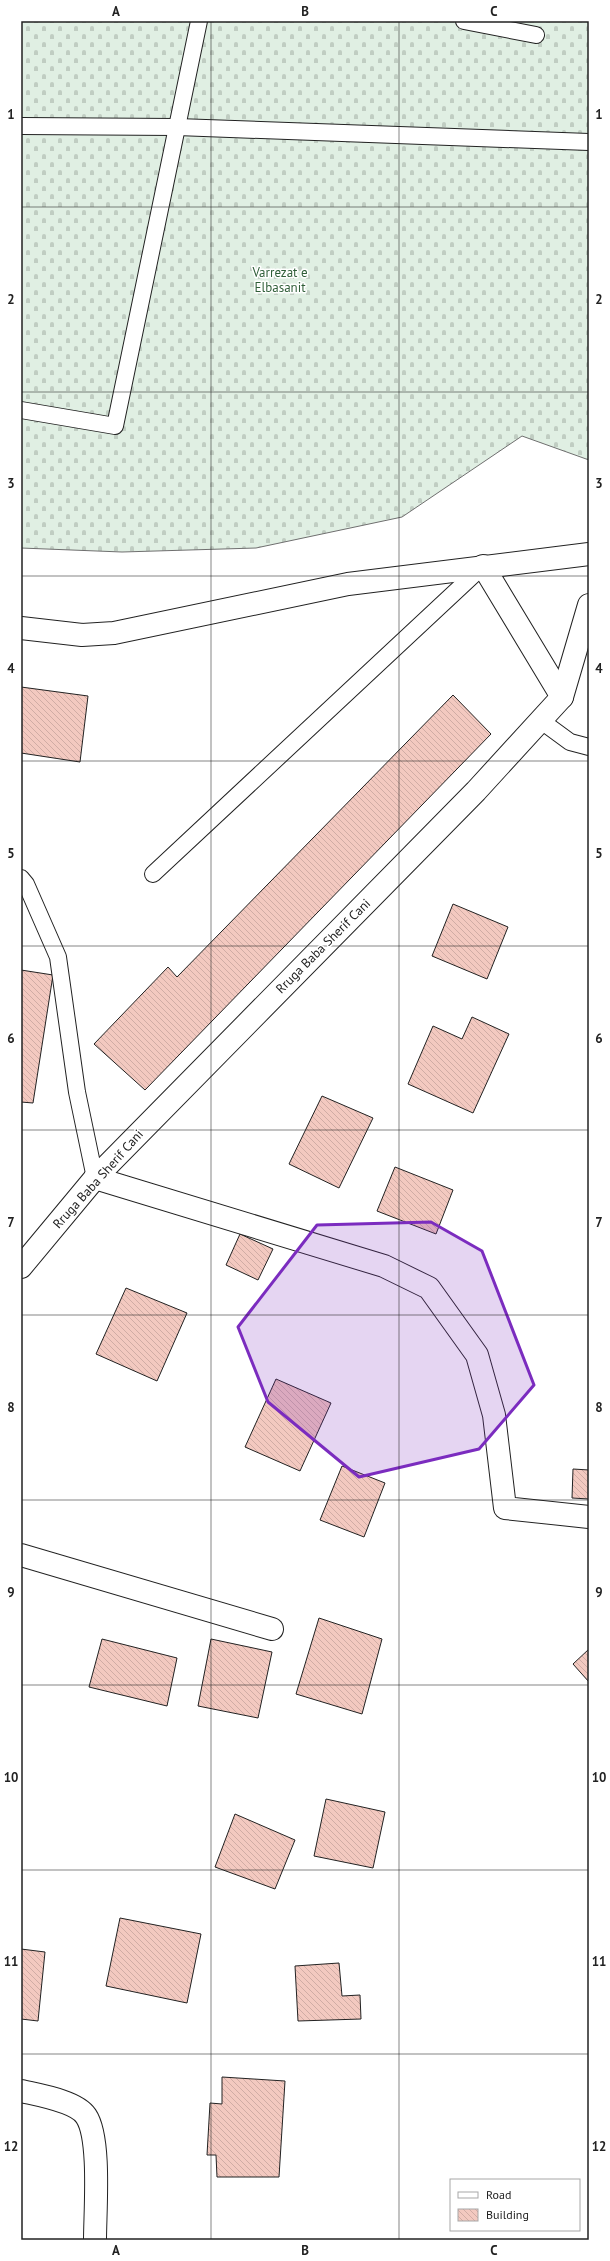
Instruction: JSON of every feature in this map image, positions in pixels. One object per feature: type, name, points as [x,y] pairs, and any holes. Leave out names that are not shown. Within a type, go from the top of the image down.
[{"type":"street","points":[[21,628],[82,636],[114,633],[348,584],[589,554]]},
{"type":"street","points":[[483,566],[562,697]]},
{"type":"street","name":"Rruga Baba Sherif Cani","points":[[21,1267],[95,1178],[476,791],[562,697],[589,605]]},
{"type":"street","points":[[95,1178],[384,1266],[429,1288],[477,1355],[494,1415],[505,1508],[589,1517]]},
{"type":"street","points":[[21,1555],[272,1629]]},
{"type":"street","points":[[21,2091],[63,2101],[85,2115],[94,2139],[95,2240]]},
{"type":"lane","points":[[21,410],[115,426],[199,21]]},
{"type":"lane","points":[[464,21],[536,35]]},
{"type":"lane","points":[[21,126],[177,127],[589,142]]},
{"type":"lane","points":[[153,874],[483,566]]},
{"type":"lane","points":[[540,720],[570,742],[589,747]]},
{"type":"lane","points":[[21,878],[26,884],[58,957],[77,1092],[95,1178]]},
{"type":"highlighted area","points":[[431,1222],[482,1251],[534,1385],[479,1449],[359,1477],[268,1402],[238,1327],[317,1225]]},
{"type":"green space","name":"Varrezat e Elbasanit","points":[[21,21],[589,21],[589,460],[522,436],[402,517],[256,548],[122,552],[21,548]]},
{"type":"building","points":[[21,687],[88,696],[80,762],[21,753]]},
{"type":"building","points":[[453,695],[491,734],[145,1090],[94,1044],[168,967],[177,977]]},
{"type":"building","points":[[453,904],[508,927],[487,979],[432,956]]},
{"type":"building","points":[[21,970],[53,975],[33,1103],[21,1102]]},
{"type":"building","points":[[472,1017],[509,1034],[473,1113],[408,1084],[433,1026],[462,1039]]},
{"type":"building","points":[[322,1096],[373,1118],[339,1188],[289,1164]]},
{"type":"building","points":[[395,1167],[453,1190],[436,1234],[377,1211]]},
{"type":"building","points":[[240,1234],[273,1249],[258,1280],[226,1265]]},
{"type":"building","points":[[126,1288],[187,1313],[157,1381],[96,1354]]},
{"type":"building","points":[[276,1379],[331,1403],[300,1471],[245,1447]]},
{"type":"building","points":[[342,1466],[385,1483],[364,1537],[320,1520]]},
{"type":"building","points":[[573,1469],[589,1470],[589,1499],[572,1498]]},
{"type":"building","points":[[319,1618],[382,1639],[362,1714],[296,1694]]},
{"type":"building","points":[[102,1639],[177,1658],[167,1706],[89,1687]]},
{"type":"building","points":[[211,1639],[272,1652],[258,1718],[198,1706]]},
{"type":"building","points":[[589,1649],[589,1682],[573,1664]]},
{"type":"building","points":[[326,1799],[385,1812],[373,1868],[314,1856]]},
{"type":"building","points":[[235,1814],[295,1840],[275,1889],[215,1867]]},
{"type":"building","points":[[120,1918],[201,1934],[187,2003],[106,1986]]},
{"type":"building","points":[[21,1949],[45,1952],[38,2021],[21,2019]]},
{"type":"building","points":[[339,1963],[342,1996],[360,1995],[361,2019],[298,2021],[295,1966]]},
{"type":"building","points":[[222,2077],[285,2081],[279,2177],[217,2177],[216,2155],[207,2155],[210,2103],[222,2104]]}]
